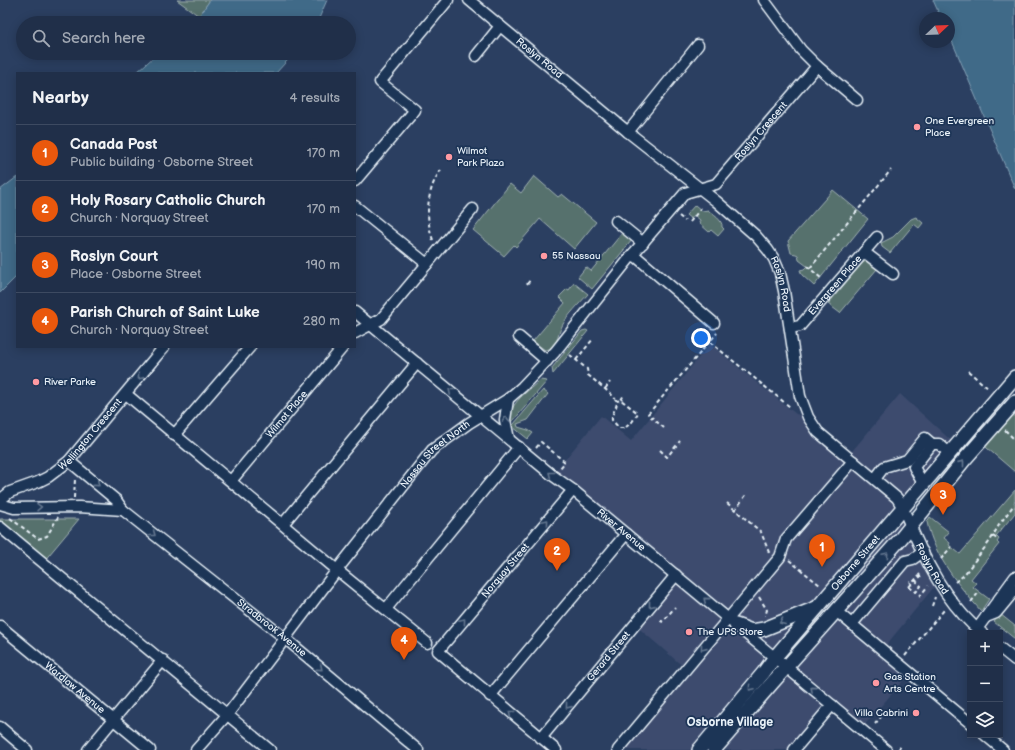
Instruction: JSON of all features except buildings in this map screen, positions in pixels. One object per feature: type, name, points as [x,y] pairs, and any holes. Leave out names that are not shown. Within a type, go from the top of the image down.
[{"type":"main road","name":"Osborne Street","points":[[699,750],[775,657],[1015,377]]},
{"type":"main road","name":"Osborne Street","points":[[714,750],[786,667],[861,585],[965,459],[1015,402]]},
{"type":"main road","points":[[732,622],[752,631],[764,629],[818,607]]},
{"type":"street","points":[[356,180],[415,110],[380,82],[448,0]]},
{"type":"street","points":[[764,0],[801,50],[817,66],[857,100]]},
{"type":"street","name":"Roslyn Road","points":[[475,2],[500,26],[628,132],[701,189],[756,236],[771,255],[780,273],[800,396],[804,410],[814,428],[897,498],[904,508],[923,552],[948,596],[978,630]]},
{"type":"street","points":[[476,56],[500,26]]},
{"type":"street","points":[[628,132],[698,45]]},
{"type":"street","name":"Roslyn Crescent","points":[[701,189],[716,184],[817,66]]},
{"type":"street","name":"Nassau Street North","points":[[196,750],[227,715],[337,570],[432,450],[508,399],[522,387],[547,361],[633,254],[644,243],[685,193],[701,189]]},
{"type":"street","points":[[356,207],[427,264]]},
{"type":"street","points":[[356,332],[381,319],[473,209]]},
{"type":"street","points":[[616,221],[644,243]]},
{"type":"street","name":"Evergreen Place","points":[[790,328],[800,326],[877,237]]},
{"type":"street","points":[[864,252],[893,274]]},
{"type":"street","points":[[633,254],[714,323]]},
{"type":"street","name":"River Avenue","points":[[356,313],[832,704],[882,749]]},
{"type":"street","points":[[519,337],[547,361]]},
{"type":"street","name":"Wellington Crescent","points":[[0,500],[10,492],[48,477],[69,461],[163,348]]},
{"type":"street","points":[[174,435],[249,348]]},
{"type":"street","name":"Wilmot Place","points":[[231,481],[342,348]]},
{"type":"street","points":[[283,524],[417,363]]},
{"type":"street","points":[[126,394],[427,643]]},
{"type":"street","points":[[508,399],[505,420],[509,439]]},
{"type":"street","points":[[910,464],[925,438],[932,444],[939,444],[949,453]]},
{"type":"street","points":[[386,609],[519,447]]},
{"type":"street","name":"Stradbrook Avenue","points":[[69,461],[116,500],[123,510],[286,639],[418,750]]},
{"type":"street","points":[[618,750],[732,622],[780,557],[786,539],[853,461]]},
{"type":"street","points":[[875,479],[884,466],[910,464]]},
{"type":"street","points":[[910,464],[924,484]]},
{"type":"street","name":"Norquay Street","points":[[490,696],[438,651],[573,490]]},
{"type":"street","points":[[0,504],[14,508],[80,507],[123,510]]},
{"type":"street","points":[[0,527],[163,660],[270,750]]},
{"type":"street","points":[[556,750],[490,696],[626,534]]},
{"type":"street","points":[[852,624],[905,562],[913,559],[923,552]]},
{"type":"street","name":"Gerard Street","points":[[542,738],[676,575]]},
{"type":"street","points":[[980,630],[990,609],[1015,577]]},
{"type":"street","points":[[986,617],[996,613],[1015,590]]},
{"type":"street","points":[[836,611],[967,721]]},
{"type":"street","name":"Wardlaw Avenue","points":[[0,626],[150,750]]},
{"type":"street","points":[[1003,650],[1015,660]]},
{"type":"street","points":[[88,750],[163,660]]},
{"type":"street","points":[[794,750],[832,704]]},
{"type":"street","points":[[0,727],[27,750]]},
{"type":"street","points":[[989,738],[1003,750]]},
{"type":"path","points":[[433,240],[428,220],[429,199],[434,179],[441,170]]},
{"type":"path","points":[[810,268],[891,170]]},
{"type":"path","points":[[690,222],[701,208]]},
{"type":"path","points":[[807,266],[822,279]]},
{"type":"path","points":[[527,284],[530,280]]},
{"type":"path","points":[[664,428],[648,414],[721,328],[714,323]]},
{"type":"path","points":[[576,360],[593,338]]},
{"type":"path","points":[[710,342],[790,407]]},
{"type":"path","points":[[570,355],[587,369],[588,375],[617,401],[617,407],[612,415],[612,420],[619,428],[625,428],[632,422],[638,413],[621,400]]},
{"type":"path","points":[[968,371],[989,389]]},
{"type":"path","points":[[604,389],[610,382]]},
{"type":"path","points":[[617,401],[621,400],[624,395]]},
{"type":"path","points":[[1003,428],[1015,440]]},
{"type":"path","points":[[660,450],[667,456],[680,441]]},
{"type":"path","points":[[536,448],[541,442],[565,462],[560,468]]},
{"type":"path","points":[[735,510],[746,495]]},
{"type":"path","points":[[727,503],[761,532],[771,558]]},
{"type":"path","points":[[955,582],[963,576],[993,536],[1006,515],[1013,506],[1015,507]]},
{"type":"path","points":[[10,517],[38,539],[47,536],[58,517]]},
{"type":"path","points":[[993,536],[998,540]]},
{"type":"path","points":[[941,559],[951,547]]},
{"type":"path","points":[[784,556],[824,588]]},
{"type":"path","points":[[920,575],[916,581],[921,586],[916,592],[909,587],[912,583],[920,575]]},
{"type":"path","points":[[919,597],[928,586]]},
{"type":"path","points":[[971,602],[979,592]]},
{"type":"path","points":[[932,606],[935,597]]},
{"type":"path","points":[[661,620],[665,619],[675,607]]},
{"type":"path","points":[[899,664],[944,610]]},
{"type":"path","points":[[874,724],[881,717]]},
{"type":"path","points":[[898,750],[901,746]]},
{"type":"shaded area","points":[[210,0],[327,0],[320,16],[199,16]]},
{"type":"shaded area","points":[[933,0],[1015,0],[1015,189],[955,48],[955,12],[938,12]]},
{"type":"shaded area","points":[[150,60],[288,60],[277,72],[137,72]]},
{"type":"shaded area","points":[[16,178],[16,277],[0,293],[0,190]]},
{"type":"shaded area","points":[[710,344],[796,414],[808,417],[848,456],[900,394],[956,445],[904,509],[939,581],[882,650],[910,673],[861,729],[832,705],[795,750],[618,750],[686,669],[635,625],[676,575],[552,475],[601,416],[631,441]],"holes":[[[897,516],[829,605],[819,607]]]},
{"type":"green space","points":[[177,0],[210,0],[199,16]]},
{"type":"green space","points":[[534,176],[558,197],[562,194],[596,222],[574,249],[540,219],[516,247],[514,245],[504,256],[473,230],[510,184],[521,193]]},
{"type":"green space","points":[[833,190],[868,219],[814,286],[802,275],[800,270],[807,266],[799,260],[798,255],[791,253],[788,241]]},
{"type":"green space","points":[[695,205],[702,211],[708,210],[721,222],[724,229],[718,236],[711,230],[709,232],[699,223],[700,220],[694,215],[691,219],[686,215]]},
{"type":"green space","points":[[916,217],[923,223],[919,228],[914,224],[890,253],[882,247],[881,243],[893,237],[911,219]]},
{"type":"green space","points":[[623,232],[632,240],[592,289],[578,277],[586,267],[591,271]]},
{"type":"green space","points":[[866,261],[877,269],[840,313],[828,304],[862,263]]},
{"type":"green space","points":[[574,283],[588,294],[564,322],[555,344],[549,349],[545,350],[533,341],[565,303],[559,297],[567,289],[569,290]]},
{"type":"green space","points":[[582,331],[588,331],[553,374],[552,368]]},
{"type":"green space","points":[[540,380],[547,381],[513,421],[510,421],[512,409],[516,403]]},
{"type":"green space","points":[[543,390],[548,394],[528,420],[517,424],[518,427],[533,433],[528,439],[513,427],[513,425]]},
{"type":"green space","points":[[1015,402],[1015,472],[980,442]]},
{"type":"green space","points":[[1015,490],[1015,513],[996,536],[999,539],[997,542],[999,544],[971,579],[976,583],[973,587],[989,599],[981,611],[956,581],[941,559],[930,535],[927,522],[930,517],[949,532],[944,538],[950,543],[949,545],[960,554]]},
{"type":"green space","points":[[0,519],[79,519],[44,561],[0,525]]},
{"type":"green space","points":[[1000,614],[1015,626],[1015,639],[994,622]]},
{"type":"place","name":"One Evergreen Place","points":[[917,127]]},
{"type":"place","name":"Wilmot Park Plaza","points":[[449,157]]},
{"type":"place","name":"55 Nassau","points":[[544,256]]},
{"type":"place","name":"River Parke","points":[[36,382]]},
{"type":"place","name":"Roslyn Court","points":[[943,515]]},
{"type":"place","name":"Canada Post","points":[[822,567]]},
{"type":"place","name":"Holy Rosary Catholic Church","points":[[557,571]]},
{"type":"place","name":"The UPS Store","points":[[689,632]]},
{"type":"place","name":"Parish Church of Saint Luke","points":[[404,660]]},
{"type":"place","name":"Gas Station Arts Centre","points":[[876,683]]},
{"type":"place","name":"Villa Cabrini","points":[[916,713]]},
{"type":"district","name":"Osborne Village","points":[[730,722]]}]
